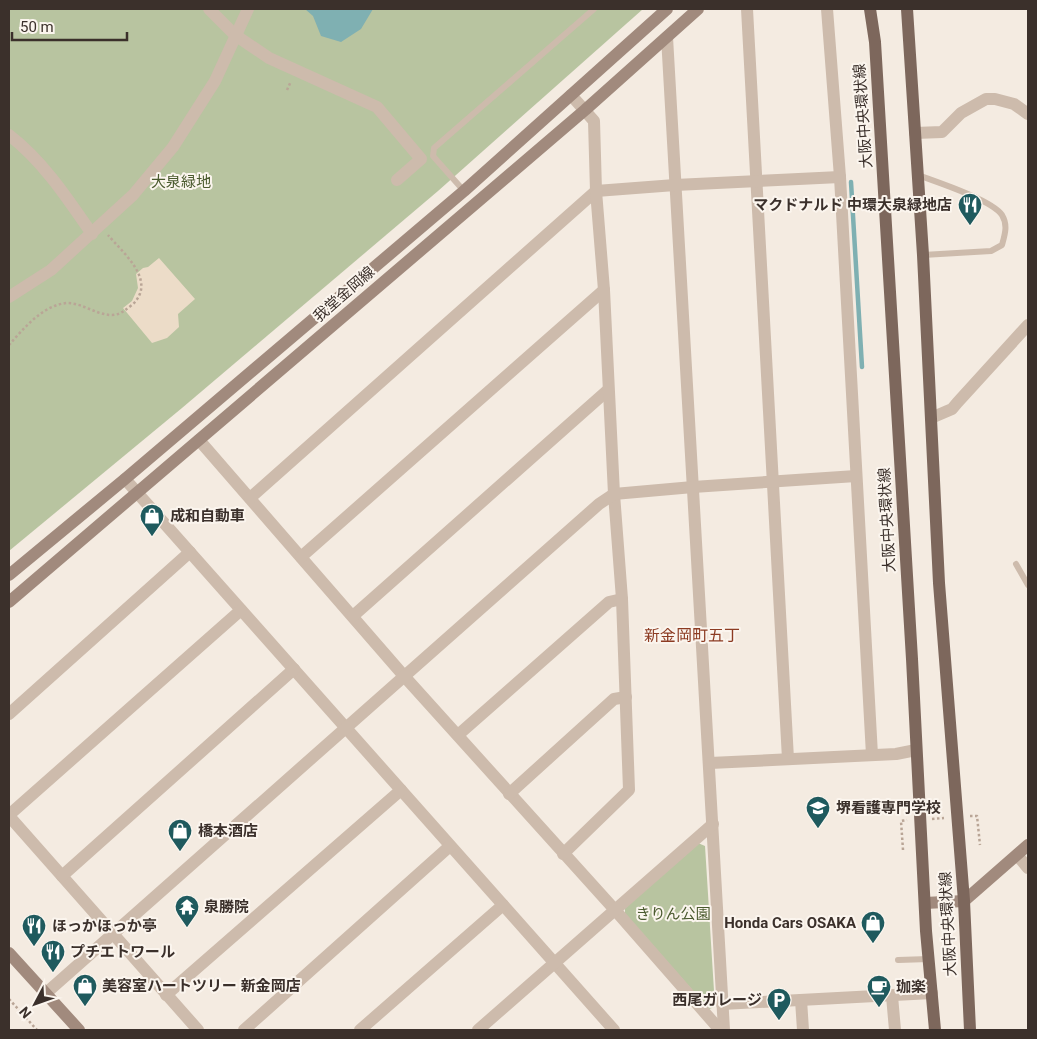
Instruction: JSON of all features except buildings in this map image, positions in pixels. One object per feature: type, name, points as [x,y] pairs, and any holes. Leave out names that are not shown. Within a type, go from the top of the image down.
[{"type":"main road","name":"我堂金岡線","points":[[9,602],[585,110],[698,9]]},
{"type":"main road","name":"大阪中央環状線","points":[[870,9],[875,42],[925,903],[935,1030]]},
{"type":"main road","name":"大阪中央環状線","points":[[907,9],[923,254],[939,583],[964,900],[970,1030]]},
{"type":"main road","name":"我堂金岡線","points":[[9,575],[464,191],[571,95],[660,11]]},
{"type":"main road","points":[[925,903],[964,900],[1028,846]]},
{"type":"main road","points":[[9,953],[79,1030]]},
{"type":"street","points":[[209,9],[235,35],[268,58],[377,108],[421,159],[396,180]]},
{"type":"street","points":[[9,297],[51,270],[96,230],[133,195],[173,147],[215,81],[248,9]]},
{"type":"street","points":[[747,9],[788,759]]},
{"type":"street","points":[[826,9],[840,177],[872,755]]},
{"type":"street","points":[[667,37],[710,763],[722,1030]]},
{"type":"street","points":[[563,854],[629,790],[622,599],[614,494],[604,290],[596,190],[594,121],[571,95]]},
{"type":"street","points":[[915,133],[942,132],[961,113],[986,99],[995,98],[1014,104],[1028,114]]},
{"type":"street","points":[[9,135],[45,169],[72,204],[96,230]]},
{"type":"street","points":[[250,498],[596,190],[840,177]]},
{"type":"street","points":[[301,557],[604,290]]},
{"type":"street","points":[[932,418],[952,409],[1028,325]]},
{"type":"street","points":[[353,616],[608,390]]},
{"type":"street","points":[[199,440],[404,676],[722,1030]]},
{"type":"street","points":[[46,994],[599,504],[614,494],[856,476]]},
{"type":"street","points":[[125,479],[610,1026],[596,1030]]},
{"type":"street","points":[[9,714],[190,552]]},
{"type":"street","points":[[458,735],[609,602],[622,599]]},
{"type":"street","points":[[198,1030],[9,816],[241,610]]},
{"type":"street","points":[[62,876],[294,669]]},
{"type":"street","points":[[509,794],[614,699],[626,697]]},
{"type":"street","points":[[710,763],[896,754],[916,750]]},
{"type":"street","points":[[166,995],[401,790]]},
{"type":"street","points":[[478,1030],[713,824]]},
{"type":"street","points":[[244,1030],[450,846]]},
{"type":"street","points":[[1017,855],[1028,868]]},
{"type":"street","points":[[360,1030],[503,905]]},
{"type":"street","points":[[722,1004],[932,993]]},
{"type":"street","points":[[892,996],[895,1030]]},
{"type":"street","points":[[801,1000],[803,1030]]},
{"type":"lane","points":[[464,191],[433,156],[434,148],[594,9]]},
{"type":"lane","points":[[918,175],[990,204],[1002,215],[1007,229],[1002,245],[991,251],[923,254]]},
{"type":"lane","points":[[1016,564],[1028,585]]},
{"type":"lane","points":[[898,960],[929,959]]},
{"type":"path","points":[[9,345],[36,317],[68,303],[110,315],[119,314],[136,301],[142,284],[139,272],[96,230]]},
{"type":"path","points":[[968,817],[977,816],[980,845]]},
{"type":"path","points":[[929,819],[948,818]]},
{"type":"path","points":[[902,850],[901,821],[910,820]]},
{"type":"path","points":[[9,999],[37,1030]]},
{"type":"green space","name":"大泉緑地","points":[[9,9],[643,9],[438,191],[182,408],[9,551]]},
{"type":"green space","name":"きりん公園","points":[[698,843],[705,846],[715,1007],[709,1009],[625,914],[625,907]]},
{"type":"shaded area","points":[[159,258],[195,299],[178,314],[179,327],[167,338],[152,343],[123,308],[132,301],[138,288],[136,274]]},
{"type":"water","points":[[305,9],[373,9],[361,29],[341,42],[321,36],[313,16]]},
{"type":"waterway","points":[[851,182],[862,367]]},
{"type":"place","name":"マクドナルド 中環大泉緑地店","points":[[970,226]]},
{"type":"place","name":"成和自動車","points":[[152,537]]},
{"type":"place","name":"堺看護専門学校","points":[[818,829]]},
{"type":"place","name":"橋本酒店","points":[[180,852]]},
{"type":"place","name":"泉勝院","points":[[187,928]]},
{"type":"place","name":"Honda Cars OSAKA","points":[[873,944]]},
{"type":"place","name":"ほっかほっか亭","points":[[34,947]]},
{"type":"place","name":"プチエトワール","points":[[53,973]]},
{"type":"place","name":"美容室ハートツリー 新金岡店","points":[[85,1007]]},
{"type":"place","name":"珈楽","points":[[879,1008]]},
{"type":"place","name":"西尾ガレージ","points":[[779,1021]]},
{"type":"district","name":"新金岡町五丁","points":[[692,635]]}]
